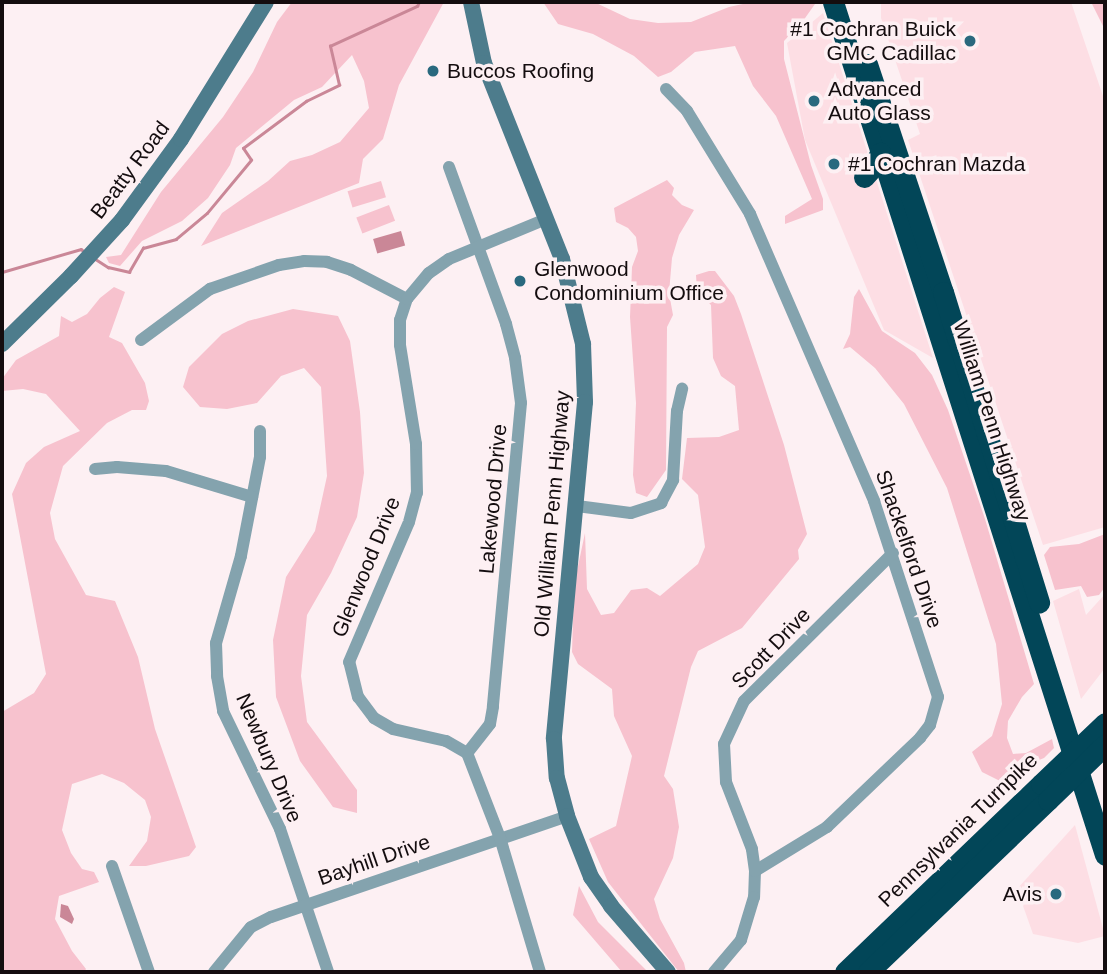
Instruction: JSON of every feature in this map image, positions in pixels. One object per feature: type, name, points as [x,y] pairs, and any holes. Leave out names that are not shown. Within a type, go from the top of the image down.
[{"type":"highway","name":"William Penn Highway","points":[[834,2],[890,187],[1105,855]]},
{"type":"highway","name":"William Penn Highway","points":[[847,2],[985,424],[1105,815]]},
{"type":"highway","name":"Pennsylvania Turnpike","points":[[869,972],[1045,792],[1105,723]]},
{"type":"highway","name":"Pennsylvania Turnpike","points":[[845,972],[1045,792],[1105,745]]},
{"type":"main road","name":"Beatty Road","points":[[2,344],[71,276],[122,220],[181,139],[266,2]]},
{"type":"main road","name":"Old William Penn Highway","points":[[471,2],[484,63],[546,219],[574,298],[583,344],[585,402],[554,739],[557,778],[567,816],[591,877],[611,906],[668,972]]},
{"type":"street","name":"Shackelford Drive","points":[[666,89],[687,111],[750,214],[825,390],[853,447],[893,553],[938,697],[936,712],[920,738],[827,827],[812,839],[755,871]]},
{"type":"street","name":"Lakewood Drive","points":[[449,167],[506,324],[515,358],[520,403],[493,707],[490,724],[467,752]]},
{"type":"street","name":"Glenwood Drive","points":[[467,752],[446,741],[393,729],[374,718],[358,697],[349,662],[409,522],[417,493],[416,444],[400,345],[400,320],[407,299],[429,273],[477,247],[546,219]]},
{"type":"street","points":[[141,340],[210,289],[279,265],[304,261],[327,262],[351,270],[407,299]]},
{"type":"street","points":[[577,506],[631,513],[661,503],[673,480],[677,411],[682,389]]},
{"type":"street","name":"Newbury Drive","points":[[260,431],[260,457],[241,556],[216,643],[217,676],[223,711],[280,830],[328,972]]},
{"type":"street","points":[[95,469],[117,467],[166,471],[252,496]]},
{"type":"street","name":"Scott Drive","points":[[755,871],[748,838],[726,782],[723,744],[744,701],[893,553]]},
{"type":"street","points":[[467,752],[500,838],[540,972]]},
{"type":"street","name":"Bayhill Drive","points":[[214,972],[251,927],[304,905],[567,816]]},
{"type":"street","points":[[112,866],[149,972]]},
{"type":"street","points":[[714,972],[741,940],[754,897],[755,871]]},
{"type":"shaded area","points":[[292,2],[444,2],[399,85],[383,139],[363,159],[359,183],[201,246],[222,213],[268,181],[290,161],[312,155],[340,142],[369,108],[364,81],[352,55],[322,87],[294,100],[236,148],[230,165],[208,198],[182,221],[142,241],[120,266],[109,263],[106,257],[121,255],[161,192],[223,117],[253,72],[277,22]]},
{"type":"shaded area","points":[[543,2],[594,2],[630,19],[658,23],[691,22],[729,7],[752,2],[813,2],[815,4],[803,21],[784,41],[784,59],[811,165],[823,199],[823,210],[785,224],[785,216],[812,199],[776,116],[753,86],[735,46],[695,52],[671,72],[658,77],[634,56],[593,34],[558,24]]},
{"type":"shaded area","points":[[881,2],[1071,2],[1105,102],[1105,527],[1043,545],[908,140],[920,134],[881,18]]},
{"type":"shaded area","points":[[1091,2],[1105,2],[1105,30]]},
{"type":"shaded area","points":[[823,13],[933,358],[884,330],[805,140],[787,43]]},
{"type":"shaded area","points":[[667,180],[674,188],[672,195],[682,205],[694,210],[679,235],[672,258],[669,293],[673,315],[667,327],[666,470],[647,497],[636,493],[633,475],[636,403],[630,317],[632,267],[638,251],[636,237],[628,228],[616,222],[614,208]]},
{"type":"shaded area","points":[[381,181],[386,197],[352,207],[348,191]]},
{"type":"shaded area","points":[[389,205],[395,221],[362,233],[356,218]]},
{"type":"shaded area","points":[[401,231],[405,245],[377,253],[373,239]]},
{"type":"shaded area","points":[[715,271],[734,296],[741,314],[784,445],[807,534],[798,550],[799,559],[742,628],[698,651],[691,667],[664,776],[673,789],[679,827],[673,858],[654,899],[660,919],[684,963],[686,972],[679,972],[608,882],[589,839],[616,826],[632,756],[614,716],[612,689],[578,664],[572,652],[574,585],[585,533],[587,589],[601,615],[614,613],[631,590],[647,588],[660,596],[698,564],[705,547],[698,495],[682,479],[687,438],[719,437],[739,430],[735,386],[721,376],[713,358],[711,305],[697,291],[696,275]]},
{"type":"shaded area","points":[[114,287],[125,292],[109,337],[122,343],[145,383],[149,401],[146,410],[132,410],[107,423],[63,466],[50,513],[55,539],[86,595],[115,601],[138,657],[155,729],[196,847],[189,856],[146,866],[129,866],[147,841],[151,817],[145,800],[124,783],[102,774],[72,784],[62,830],[71,853],[82,869],[94,872],[99,882],[59,896],[55,919],[72,951],[86,969],[84,972],[2,972],[2,712],[34,693],[46,674],[12,494],[26,463],[44,447],[80,431],[46,394],[23,389],[2,391],[2,379],[16,360],[59,336],[61,316],[72,322],[87,314],[100,298]]},
{"type":"shaded area","points":[[859,289],[882,331],[915,353],[932,375],[948,410],[985,519],[1034,684],[1022,697],[1008,721],[1007,738],[1013,754],[1026,753],[1052,739],[1054,748],[1044,758],[1027,765],[1016,778],[1000,781],[982,772],[972,752],[992,736],[1002,704],[996,644],[947,488],[904,404],[875,368],[850,347],[843,349],[850,334],[854,297]]},
{"type":"shaded area","points":[[293,309],[338,316],[350,341],[360,412],[364,473],[357,517],[331,573],[307,615],[301,676],[307,722],[357,790],[357,813],[333,807],[300,761],[276,697],[273,640],[286,577],[315,531],[327,476],[321,387],[304,368],[281,376],[257,403],[227,409],[200,407],[183,387],[189,367],[222,334],[248,321]]},
{"type":"shaded area","points":[[1105,534],[1105,587],[1099,595],[1087,597],[1081,586],[1055,590],[1044,555],[1050,547],[1079,544]]},
{"type":"shaded area","points":[[1079,589],[1086,615],[1105,594],[1105,668],[1081,699],[1053,601]]},
{"type":"shaded area","points":[[1075,825],[1105,936],[1078,943],[1033,934],[1017,889]]},
{"type":"shaded area","points":[[579,886],[598,922],[648,972],[622,972],[573,915]]},
{"type":"shaded area","points":[[61,904],[68,906],[74,919],[72,924],[60,917]]},
{"type":"waterway","points":[[94,258],[108,267],[129,272],[143,248],[176,239],[207,213],[251,160],[243,148],[306,101],[339,85],[330,46],[417,6],[419,2]]},
{"type":"waterway","points":[[2,272],[81,249],[85,252]]},
{"type":"place","name":"#1 Cochran Buick GMC Cadillac","points":[[970,41]]},
{"type":"place","name":"Buccos Roofing","points":[[433,71]]},
{"type":"place","name":"Advanced Auto Glass","points":[[814,101]]},
{"type":"place","name":"#1 Cochran Mazda","points":[[834,164]]},
{"type":"place","name":"Glenwood Condominium Office","points":[[520,281]]},
{"type":"place","name":"Avis","points":[[1056,894]]}]
